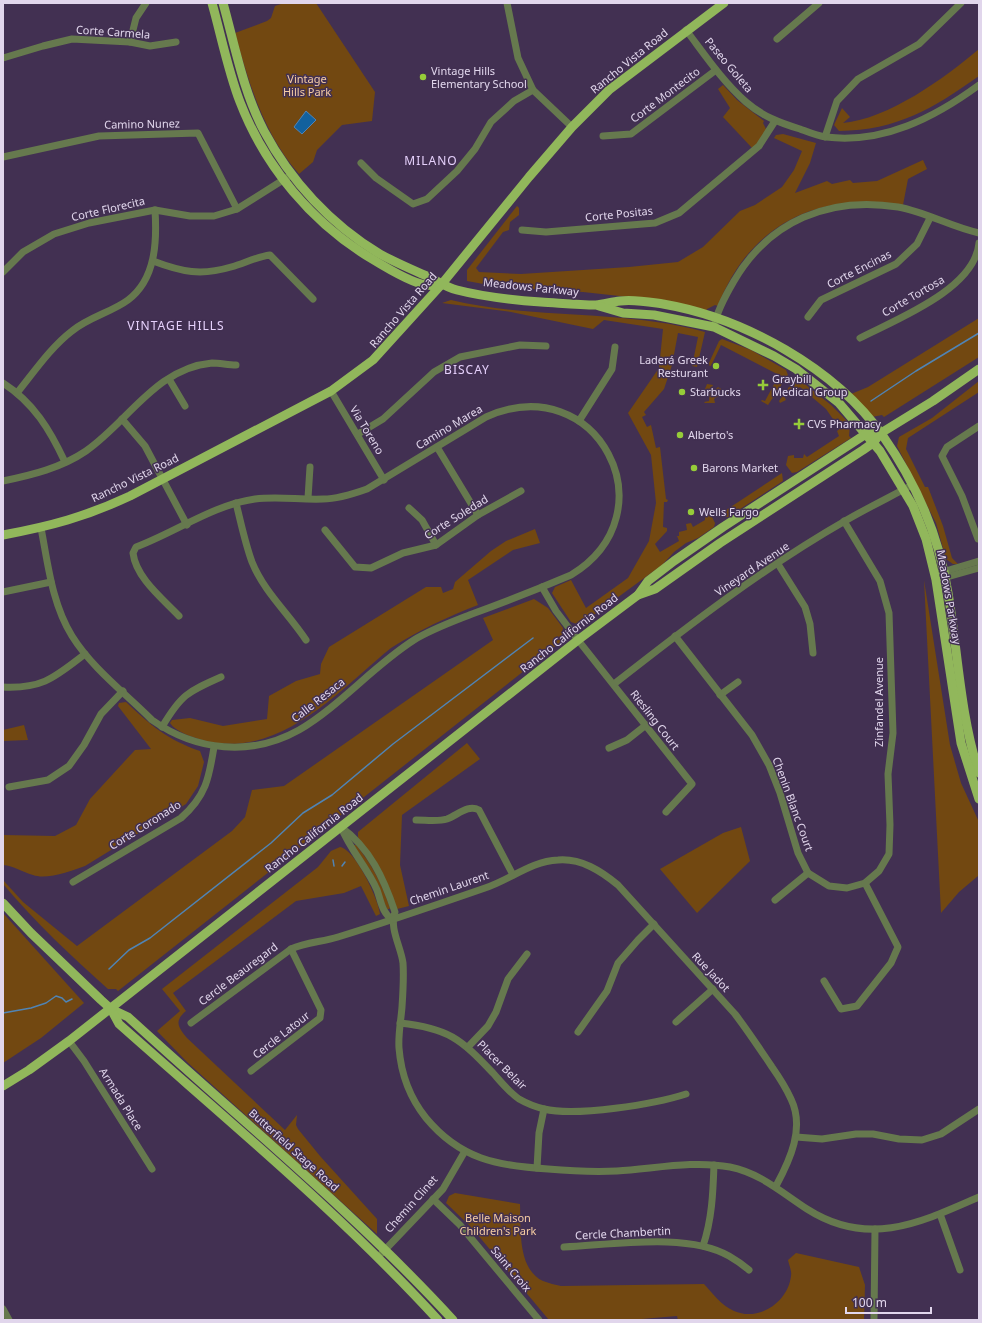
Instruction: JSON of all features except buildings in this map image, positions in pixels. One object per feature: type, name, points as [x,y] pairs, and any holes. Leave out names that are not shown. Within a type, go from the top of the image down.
[{"type":"main road","name":"Meadows Parkway","points":[[212,3],[239,100],[254,134],[283,181],[308,208],[361,253],[391,270],[425,285],[441,285],[500,298],[596,304],[624,300],[644,302],[670,306],[716,318],[792,353],[850,397],[881,433],[912,485],[930,523],[972,748],[979,773]]},
{"type":"main road","name":"Meadows Parkway","points":[[223,3],[249,97],[263,130],[291,175],[337,223],[357,239],[380,254],[432,278],[441,285]]},
{"type":"main road","name":"Rancho Vista Road","points":[[3,535],[41,528],[98,511],[331,391],[374,360],[441,285],[572,127],[609,90],[686,30],[724,3]]},
{"type":"main road","name":"Meadows Parkway","points":[[596,304],[623,313],[654,315],[714,327],[774,356],[796,369],[839,403],[874,443],[904,490],[912,506],[940,576],[959,736],[970,776],[979,798]]},
{"type":"main road","name":"Rancho California Road","points":[[3,1086],[29,1070],[111,1009],[578,640],[638,595],[655,589],[874,443],[881,433],[933,401],[979,369]]},
{"type":"main road","name":"Rancho California Road","points":[[638,595],[648,581],[723,527],[866,434],[881,433]]},
{"type":"main road","points":[[681,571],[688,560],[721,537],[723,527]]},
{"type":"main road","name":"Butterfield Stage Road","points":[[3,903],[31,933],[111,1009],[128,1018],[305,1175],[417,1281],[453,1320]]},
{"type":"main road","name":"Butterfield Stage Road","points":[[111,1009],[119,1024],[331,1213],[378,1257],[438,1320]]},
{"type":"street","points":[[130,42],[136,18],[146,3]]},
{"type":"street","points":[[507,3],[518,58],[533,90],[572,127]]},
{"type":"street","points":[[777,39],[819,3]]},
{"type":"street","points":[[825,137],[838,101],[858,79],[919,44],[961,3]]},
{"type":"street","name":"Paseo Goleta","points":[[686,30],[716,70],[746,102],[775,122],[825,137],[866,138],[895,131],[924,120],[964,96],[979,85]]},
{"type":"street","name":"Corte Carmela","points":[[3,58],[72,39],[130,42],[150,46],[176,42]]},
{"type":"street","name":"Corte Montecito","points":[[603,136],[631,134],[716,70]]},
{"type":"street","points":[[361,163],[376,178],[413,204],[427,199],[457,171],[475,149],[490,122],[514,100],[533,90]]},
{"type":"street","name":"Corte Positas","points":[[522,230],[546,232],[655,223],[679,213],[759,146],[775,122]]},
{"type":"street","name":"Camino Nunez","points":[[3,157],[99,136],[198,133],[237,209]]},
{"type":"street","name":"Corte Florecita","points":[[3,272],[23,252],[54,234],[90,223],[155,210],[190,216],[214,216],[237,209],[291,175]]},
{"type":"street","points":[[714,327],[716,318],[728,290],[743,266],[757,248],[781,229],[819,210],[858,205],[898,207],[960,229],[979,233]]},
{"type":"street","points":[[17,393],[71,331],[85,322],[128,300],[144,281],[153,262],[157,237],[155,210]]},
{"type":"street","name":"Corte Encinas","points":[[808,317],[821,300],[896,264],[917,244],[930,218]]},
{"type":"street","name":"Corte Tortosa","points":[[860,338],[942,295],[964,276],[978,255],[979,243]]},
{"type":"street","points":[[153,262],[178,271],[205,273],[232,267],[257,257],[270,255],[313,299]]},
{"type":"street","points":[[358,434],[383,419],[434,372],[460,357],[520,346],[546,346]]},
{"type":"street","points":[[579,421],[612,369],[615,346]]},
{"type":"street","points":[[3,481],[34,475],[86,451],[122,419],[145,395],[189,368],[212,363],[236,366]]},
{"type":"street","points":[[169,379],[186,406]]},
{"type":"street","points":[[3,384],[17,393],[34,409],[50,432],[65,462]]},
{"type":"street","name":"Via Toreno","points":[[331,391],[384,480]]},
{"type":"street","name":"Camino Marea","points":[[179,616],[144,578],[137,568],[133,553],[136,547],[217,510],[236,503],[276,498],[323,499],[353,494],[367,489],[486,417],[507,409],[524,406],[541,406],[556,410],[579,421],[594,433],[612,461],[618,488],[617,516],[607,541],[591,561],[571,575],[542,587]]},
{"type":"street","points":[[122,419],[144,446],[163,478],[187,525]]},
{"type":"street","points":[[978,539],[959,490],[942,456],[947,447],[979,426]]},
{"type":"street","points":[[437,447],[478,514]]},
{"type":"street","points":[[308,498],[310,467]]},
{"type":"street","name":"Vineyard Avenue","points":[[614,684],[675,636],[778,564],[844,521],[912,485]]},
{"type":"street","name":"Corte Soledad","points":[[325,530],[355,567],[371,568],[403,553],[436,545],[478,514],[521,491]]},
{"type":"street","points":[[236,503],[253,563],[270,594],[294,621],[306,640]]},
{"type":"street","points":[[409,508],[422,520],[436,545]]},
{"type":"street","name":"Zinfandel Avenue","points":[[844,521],[880,581],[889,613],[893,733],[888,774],[890,825],[889,854],[879,871],[865,884]]},
{"type":"street","name":"Calle Resaca","points":[[41,528],[51,582],[64,621],[72,636],[85,654],[152,720],[162,727],[198,744],[214,747],[235,748],[257,746],[283,738],[316,718],[394,654],[415,639],[441,626],[542,587]]},
{"type":"street","points":[[940,576],[979,561]]},
{"type":"street","points":[[778,564],[805,606],[810,624],[813,653]]},
{"type":"street","points":[[940,576],[979,568]]},
{"type":"street","points":[[3,592],[51,582]]},
{"type":"street","name":"Riesling Court","points":[[542,587],[556,611],[578,640],[692,784],[666,812]]},
{"type":"street","name":"Chenin Blanc Court","points":[[675,636],[752,735],[769,765],[780,793],[798,853],[808,873]]},
{"type":"street","points":[[3,687],[18,688],[44,683],[85,654]]},
{"type":"street","points":[[162,727],[174,706],[190,690],[221,677]]},
{"type":"street","points":[[720,695],[738,682]]},
{"type":"street","points":[[9,787],[48,780],[69,766],[84,746],[101,714],[123,691]]},
{"type":"street","points":[[609,748],[627,740],[646,726]]},
{"type":"street","name":"Corte Coronado","points":[[73,882],[180,818],[192,808],[206,788],[214,747]]},
{"type":"street","points":[[416,820],[447,819],[469,808],[479,810],[513,875]]},
{"type":"street","points":[[341,827],[347,843],[364,865],[376,888],[386,916],[392,919],[402,960],[404,979],[399,1047],[406,1084],[416,1105],[445,1137],[465,1152],[494,1163],[591,1172],[714,1165],[744,1170],[759,1176],[776,1186],[809,1210],[823,1218],[847,1225],[875,1229],[902,1227],[940,1214],[979,1197]]},
{"type":"street","name":"Rue Jadot","points":[[513,875],[540,862],[559,860],[574,861],[605,874],[618,885],[713,989],[752,1036],[792,1099],[796,1113],[796,1137],[789,1163],[776,1186]]},
{"type":"street","points":[[775,900],[808,873],[830,886],[847,888],[865,884],[898,948],[891,963],[858,1006],[841,1009],[824,981]]},
{"type":"street","name":"Chemin Laurent","points":[[392,919],[487,888],[513,875]]},
{"type":"street","name":"Cercle Beauregard","points":[[191,1023],[291,949],[301,945],[336,938],[392,919]]},
{"type":"street","points":[[578,1032],[607,991],[618,963],[654,924]]},
{"type":"street","name":"Cercle Latour","points":[[251,1071],[320,1018],[321,1010],[291,949]]},
{"type":"street","points":[[468,1047],[488,1026],[496,1012],[508,979],[527,954]]},
{"type":"street","points":[[676,1022],[713,989]]},
{"type":"street","name":"Placer Belair","points":[[400,1023],[440,1030],[456,1038],[468,1047],[519,1098],[544,1109],[560,1111],[585,1110],[664,1101],[686,1094]]},
{"type":"street","name":"Armada Place","points":[[69,1041],[84,1061],[152,1169]]},
{"type":"street","points":[[537,1168],[539,1133],[544,1109]]},
{"type":"street","points":[[796,1137],[822,1139],[856,1134],[873,1134],[900,1139],[922,1140],[941,1134],[979,1109]]},
{"type":"street","name":"Chemin Clinet","points":[[378,1257],[443,1189],[465,1152]]},
{"type":"street","points":[[704,1246],[712,1209],[714,1165]]},
{"type":"street","name":"Saint Croix","points":[[433,1199],[460,1225],[539,1320]]},
{"type":"street","points":[[940,1214],[960,1270]]},
{"type":"street","points":[[874,1320],[875,1229]]},
{"type":"street","name":"Cercle Chambertin","points":[[564,1247],[672,1241],[704,1246],[728,1255],[749,1270]]},
{"type":"street","points":[[3,1309],[9,1320]]},
{"type":"green space","name":"Vintage Hills Park","points":[[284,3],[316,3],[375,92],[372,121],[342,125],[317,150],[313,162],[299,174],[276,142],[259,108],[235,33],[267,21],[271,18],[275,6]]},
{"type":"green space","points":[[979,49],[979,76],[930,108],[914,116],[879,127],[839,131],[834,125],[842,108],[850,117],[843,123],[860,120],[878,114],[897,105],[933,84]]},
{"type":"green space","points":[[723,85],[737,100],[764,121],[763,123],[767,131],[753,149],[723,117],[730,108],[718,89]]},
{"type":"green space","points":[[783,134],[816,143],[810,163],[795,193],[827,181],[832,184],[850,180],[853,183],[877,181],[923,160],[927,169],[908,179],[903,205],[872,202],[843,203],[816,209],[791,220],[768,234],[748,254],[731,278],[718,306],[715,305],[706,311],[665,301],[583,292],[500,287],[467,281],[467,270],[517,206],[519,208],[519,215],[510,222],[509,230],[503,232],[476,268],[479,272],[521,274],[629,267],[678,262],[703,247],[740,211],[755,205],[782,187],[794,170],[802,151],[774,138],[776,135]]},
{"type":"green space","points":[[451,300],[514,310],[642,320],[705,332],[697,367],[692,366],[698,337],[678,333],[672,365],[664,389],[644,412],[646,415],[642,417],[647,427],[651,425],[656,448],[660,447],[666,499],[668,500],[667,502],[664,502],[663,527],[667,528],[667,531],[655,544],[660,552],[679,541],[677,536],[679,536],[679,532],[687,530],[686,524],[691,523],[693,527],[705,520],[705,512],[709,511],[715,523],[714,527],[698,538],[686,543],[674,552],[662,565],[580,625],[571,622],[552,593],[555,587],[571,580],[586,608],[628,578],[649,541],[656,503],[651,455],[628,413],[659,368],[663,329],[604,320],[593,329],[511,312],[442,303]]},
{"type":"green space","points":[[979,318],[979,357],[884,417],[882,415],[872,417],[851,394],[868,387]]},
{"type":"green space","points":[[722,339],[751,350],[786,370],[788,375],[768,405],[761,401],[765,401],[779,375],[721,345],[711,366],[708,365],[719,341]]},
{"type":"green space","points":[[796,377],[831,405],[850,424],[849,436],[851,438],[797,472],[792,473],[786,465],[788,456],[794,455],[794,458],[803,458],[804,454],[807,457],[839,436],[837,431],[842,427],[839,421],[835,422],[826,409],[800,387],[784,396],[786,400],[780,403],[779,401]]},
{"type":"green space","points":[[979,381],[979,392],[908,438],[906,449],[925,487],[928,487],[943,526],[952,558],[958,564],[953,564],[946,559],[936,523],[897,446],[899,437],[932,418]]},
{"type":"green space","points":[[707,384],[713,385],[711,389],[714,391],[718,387],[728,393],[728,395],[726,396],[723,393],[714,399],[715,403],[705,403],[704,402],[709,401],[710,390],[705,389]]},
{"type":"green space","points":[[782,473],[783,481],[728,517],[722,517],[720,514]]},
{"type":"green space","points":[[535,529],[540,543],[513,550],[468,580],[478,605],[433,624],[391,648],[328,702],[306,718],[282,731],[257,741],[230,744],[202,740],[184,734],[170,723],[172,720],[190,718],[223,726],[267,719],[269,696],[296,681],[320,674],[321,664],[329,647],[426,587],[441,587],[443,593],[453,589],[455,582],[491,551],[506,541]]},
{"type":"green space","points":[[924,580],[950,745],[961,783],[979,822],[979,877],[978,876],[959,892],[941,913]]},
{"type":"green space","points":[[534,599],[548,608],[563,628],[562,641],[118,991],[116,989],[108,989],[80,964],[3,884],[3,880],[23,902],[77,946],[232,831],[245,817],[252,790],[284,786],[493,640],[483,618]]},
{"type":"green space","points":[[126,702],[143,718],[169,737],[200,751],[204,762],[198,786],[186,804],[85,866],[73,870],[52,876],[38,876],[3,865],[3,835],[55,836],[76,825],[90,799],[135,750],[151,749],[118,706],[119,703]]},
{"type":"green space","points":[[24,725],[28,740],[3,741],[3,730]]},
{"type":"green space","points":[[467,743],[480,759],[402,815],[400,865],[409,906],[397,909],[358,837],[358,832]]},
{"type":"green space","points":[[741,827],[750,861],[697,913],[660,869],[723,833]]},
{"type":"green space","points":[[354,845],[356,845],[362,852],[376,875],[387,899],[389,909],[387,909],[372,873]]},
{"type":"green space","points":[[340,847],[346,850],[359,865],[371,887],[379,907],[380,914],[376,916],[361,886],[344,893],[296,901],[173,993],[186,1011],[179,1021],[181,1031],[285,1130],[297,1115],[296,1125],[298,1129],[320,1156],[377,1219],[377,1234],[187,1062],[157,1031],[180,1011],[162,989],[318,867],[331,851]]},
{"type":"green space","points":[[3,913],[84,1003],[41,1038],[3,1063]]},
{"type":"green space","name":"Belle Maison Children's Park","points":[[455,1193],[520,1204],[522,1247],[529,1267],[535,1275],[543,1281],[561,1286],[704,1284],[729,1309],[744,1314],[753,1314],[762,1312],[771,1307],[784,1294],[789,1285],[791,1276],[788,1260],[796,1253],[859,1267],[865,1285],[864,1320],[678,1320],[677,1316],[630,1320],[549,1320],[472,1228],[446,1203],[449,1196]]},
{"type":"water","points":[[306,111],[316,120],[302,134],[294,127]]},
{"type":"waterway","points":[[871,401],[916,371],[979,333]]},
{"type":"waterway","points":[[109,969],[129,950],[150,938],[271,843],[303,813],[332,795],[393,744],[533,638]]},
{"type":"waterway","points":[[333,860],[334,866]]},
{"type":"waterway","points":[[342,866],[345,862]]},
{"type":"waterway","points":[[3,1013],[31,1008],[46,1003],[56,996],[62,998],[66,1002],[72,999]]},
{"type":"place","name":"Vintage Hills Elementary School","points":[[423,77]]},
{"type":"place","name":"Laderá Greek Resturant","points":[[716,366]]},
{"type":"place","name":"Graybill Medical Group","points":[[763,385]]},
{"type":"place","name":"Starbucks","points":[[682,392]]},
{"type":"place","name":"CVS Pharmacy","points":[[799,424]]},
{"type":"place","name":"Alberto's","points":[[680,435]]},
{"type":"place","name":"Barons Market","points":[[694,468]]},
{"type":"place","name":"Wells Fargo","points":[[691,512]]},
{"type":"district","name":"MILANO","points":[[431,161]]},
{"type":"district","name":"VINTAGE HILLS","points":[[176,326]]},
{"type":"district","name":"BISCAY","points":[[467,370]]}]
